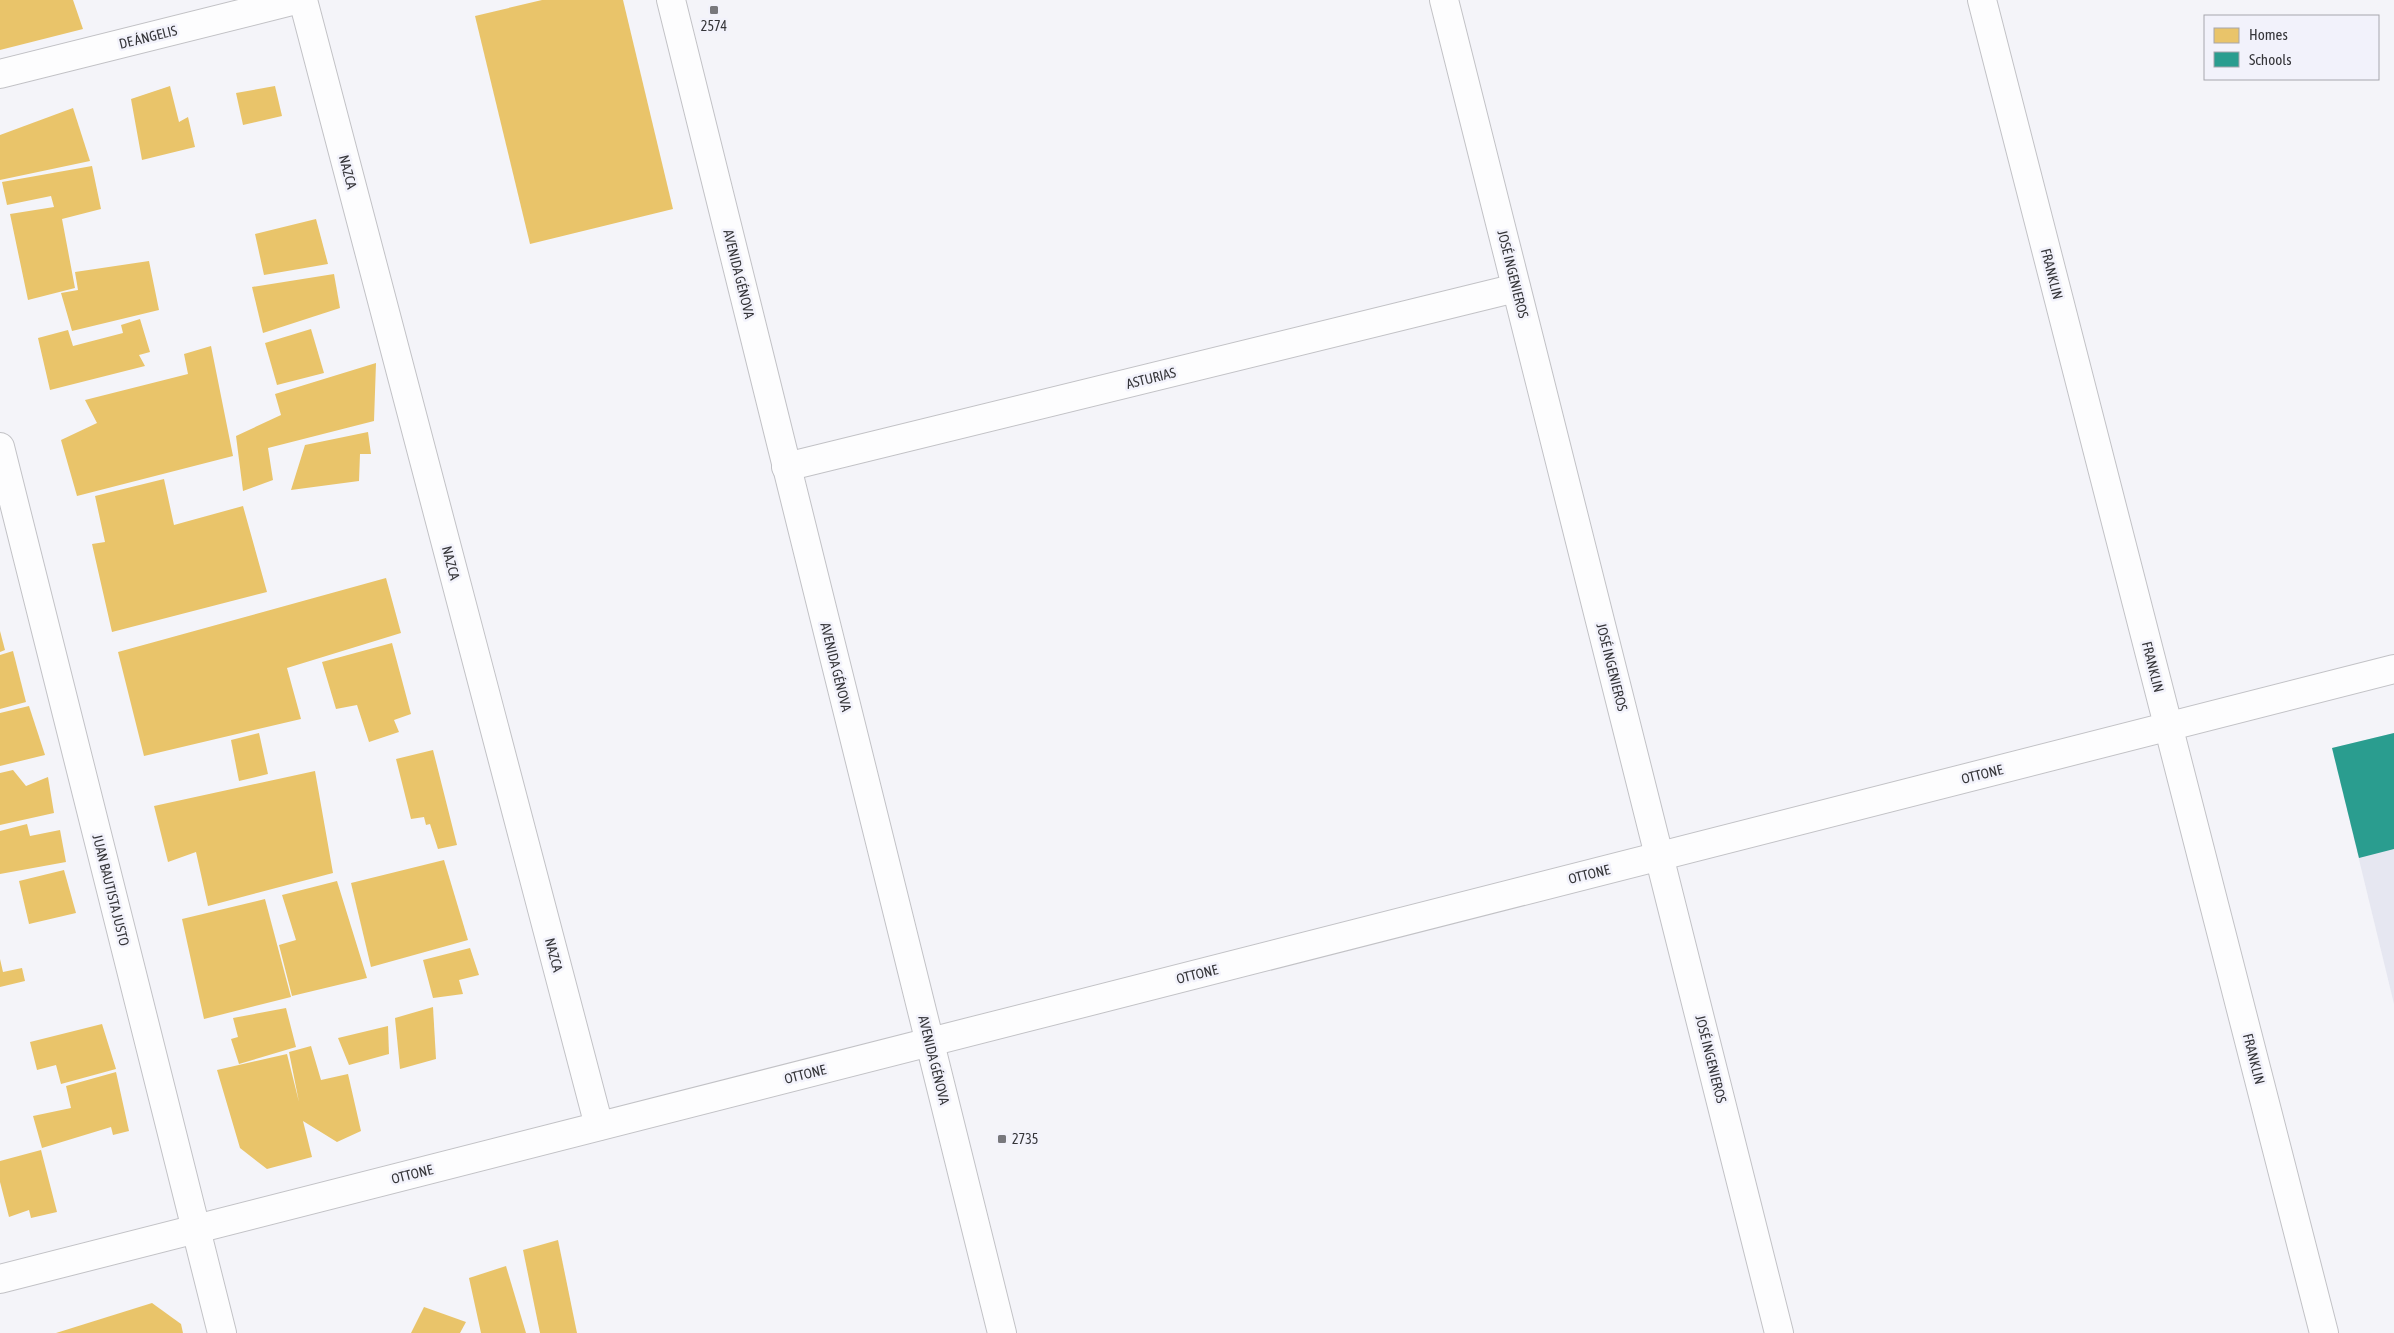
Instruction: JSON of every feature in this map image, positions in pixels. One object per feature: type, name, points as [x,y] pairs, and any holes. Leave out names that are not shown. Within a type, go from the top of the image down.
[{"type":"street","name":"DE ÁNGELIS","points":[[0,74],[296,0]]},
{"type":"street","name":"NAZCA","points":[[303,0],[599,1126]]},
{"type":"street","name":"AVENIDA GÉNOVA","points":[[671,0],[1002,1333]]},
{"type":"street","name":"JOSÉ INGENIEROS","points":[[1444,0],[1780,1333]]},
{"type":"street","name":"FRANKLIN","points":[[1982,0],[2324,1333]]},
{"type":"street","name":"ASTURIAS","points":[[786,468],[1516,288]]},
{"type":"street","name":"JUAN BAUTISTA JUSTO","points":[[0,447],[222,1333]]},
{"type":"street","name":"OTTONE","points":[[0,1279],[2394,669]]},
{"type":"shaded area","points":[[2394,733],[2394,1004],[2332,748]]},
{"type":"building: Homes","points":[[0,0],[73,0],[83,29],[0,50]]},
{"type":"building: Homes","points":[[542,0],[623,0],[673,209],[530,244],[475,16]]},
{"type":"building: Homes","points":[[170,86],[179,122],[188,117],[195,147],[142,160],[131,99]]},
{"type":"building: Homes","points":[[275,86],[282,116],[243,125],[236,93]]},
{"type":"building: Homes","points":[[73,108],[90,161],[0,180],[0,135]]},
{"type":"building: Homes","points":[[92,166],[101,209],[62,219],[75,288],[28,300],[10,214],[54,207],[51,196],[7,205],[2,182]]},
{"type":"building: Homes","points":[[316,219],[328,264],[264,275],[255,234]]},
{"type":"building: Homes","points":[[149,261],[159,310],[72,331],[61,293],[78,290],[75,272]]},
{"type":"building: Homes","points":[[334,274],[340,308],[263,333],[252,287]]},
{"type":"building: Homes","points":[[140,319],[150,352],[139,355],[145,366],[50,390],[38,338],[68,330],[73,346],[123,333],[121,325]]},
{"type":"building: Homes","points":[[311,329],[324,373],[277,385],[265,343]]},
{"type":"building: Homes","points":[[211,346],[233,456],[77,496],[61,440],[97,423],[85,400],[188,374],[184,354]]},
{"type":"building: Homes","points":[[376,363],[374,421],[268,448],[273,480],[243,491],[236,436],[281,415],[275,394]]},
{"type":"building: Homes","points":[[368,432],[371,454],[360,454],[359,481],[291,490],[305,445]]},
{"type":"building: Homes","points":[[164,479],[174,525],[243,506],[267,592],[112,632],[92,544],[105,542],[95,496]]},
{"type":"building: Homes","points":[[386,578],[401,633],[287,668],[301,719],[144,756],[118,652]]},
{"type":"building: Homes","points":[[0,631],[5,650],[0,652]]},
{"type":"building: Homes","points":[[392,643],[411,714],[394,720],[399,732],[369,742],[357,705],[336,709],[322,662]]},
{"type":"building: Homes","points":[[13,651],[26,702],[0,709],[0,655]]},
{"type":"building: Homes","points":[[29,706],[45,755],[0,766],[0,713]]},
{"type":"building: Homes","points":[[259,733],[268,774],[239,781],[231,740]]},
{"type":"building: Homes","points":[[433,750],[457,845],[438,849],[430,824],[426,825],[424,817],[411,819],[396,759]]},
{"type":"building: Homes","points":[[13,770],[26,786],[48,777],[54,813],[0,825],[0,773]]},
{"type":"building: Homes","points":[[315,771],[333,873],[208,906],[196,852],[168,862],[154,806]]},
{"type":"building: Homes","points":[[27,824],[30,836],[60,830],[66,862],[0,874],[0,831]]},
{"type":"building: Homes","points":[[444,860],[468,940],[371,967],[351,883]]},
{"type":"building: Homes","points":[[64,870],[76,913],[29,924],[19,881]]},
{"type":"building: Homes","points":[[337,881],[367,978],[292,996],[279,945],[296,940],[282,895]]},
{"type":"building: Homes","points":[[265,899],[291,997],[204,1019],[182,919]]},
{"type":"building: Homes","points":[[470,948],[479,975],[459,980],[463,994],[433,998],[423,960]]},
{"type":"building: Homes","points":[[0,959],[3,972],[22,968],[25,981],[0,987]]},
{"type":"building: Homes","points":[[433,1007],[436,1059],[400,1069],[395,1018]]},
{"type":"building: Homes","points":[[286,1008],[296,1047],[239,1064],[231,1039],[238,1037],[233,1018]]},
{"type":"building: Homes","points":[[102,1024],[116,1069],[61,1084],[56,1065],[37,1070],[30,1042]]},
{"type":"building: Homes","points":[[388,1026],[389,1054],[349,1065],[338,1038]]},
{"type":"building: Homes","points":[[311,1046],[321,1080],[348,1074],[361,1131],[337,1142],[303,1121],[312,1157],[267,1169],[240,1148],[217,1070],[287,1054],[299,1102],[289,1052]]},
{"type":"building: Homes","points":[[116,1072],[129,1131],[113,1135],[111,1127],[42,1148],[33,1116],[71,1108],[66,1086]]},
{"type":"building: Homes","points":[[41,1150],[57,1212],[31,1218],[29,1210],[9,1217],[0,1182],[0,1161]]},
{"type":"building: Homes","points":[[558,1240],[577,1333],[540,1333],[523,1250]]},
{"type":"building: Homes","points":[[506,1266],[526,1333],[481,1333],[469,1278]]},
{"type":"building: Homes","points":[[152,1303],[181,1324],[183,1333],[56,1333]]},
{"type":"building: Homes","points":[[424,1307],[466,1322],[460,1333],[411,1333]]},
{"type":"building: Schools","points":[[2394,733],[2394,849],[2359,858],[2332,748]]},
{"type":"place","name":"2574","points":[[714,10]]},
{"type":"place","name":"2735","points":[[1002,1139]]}]
